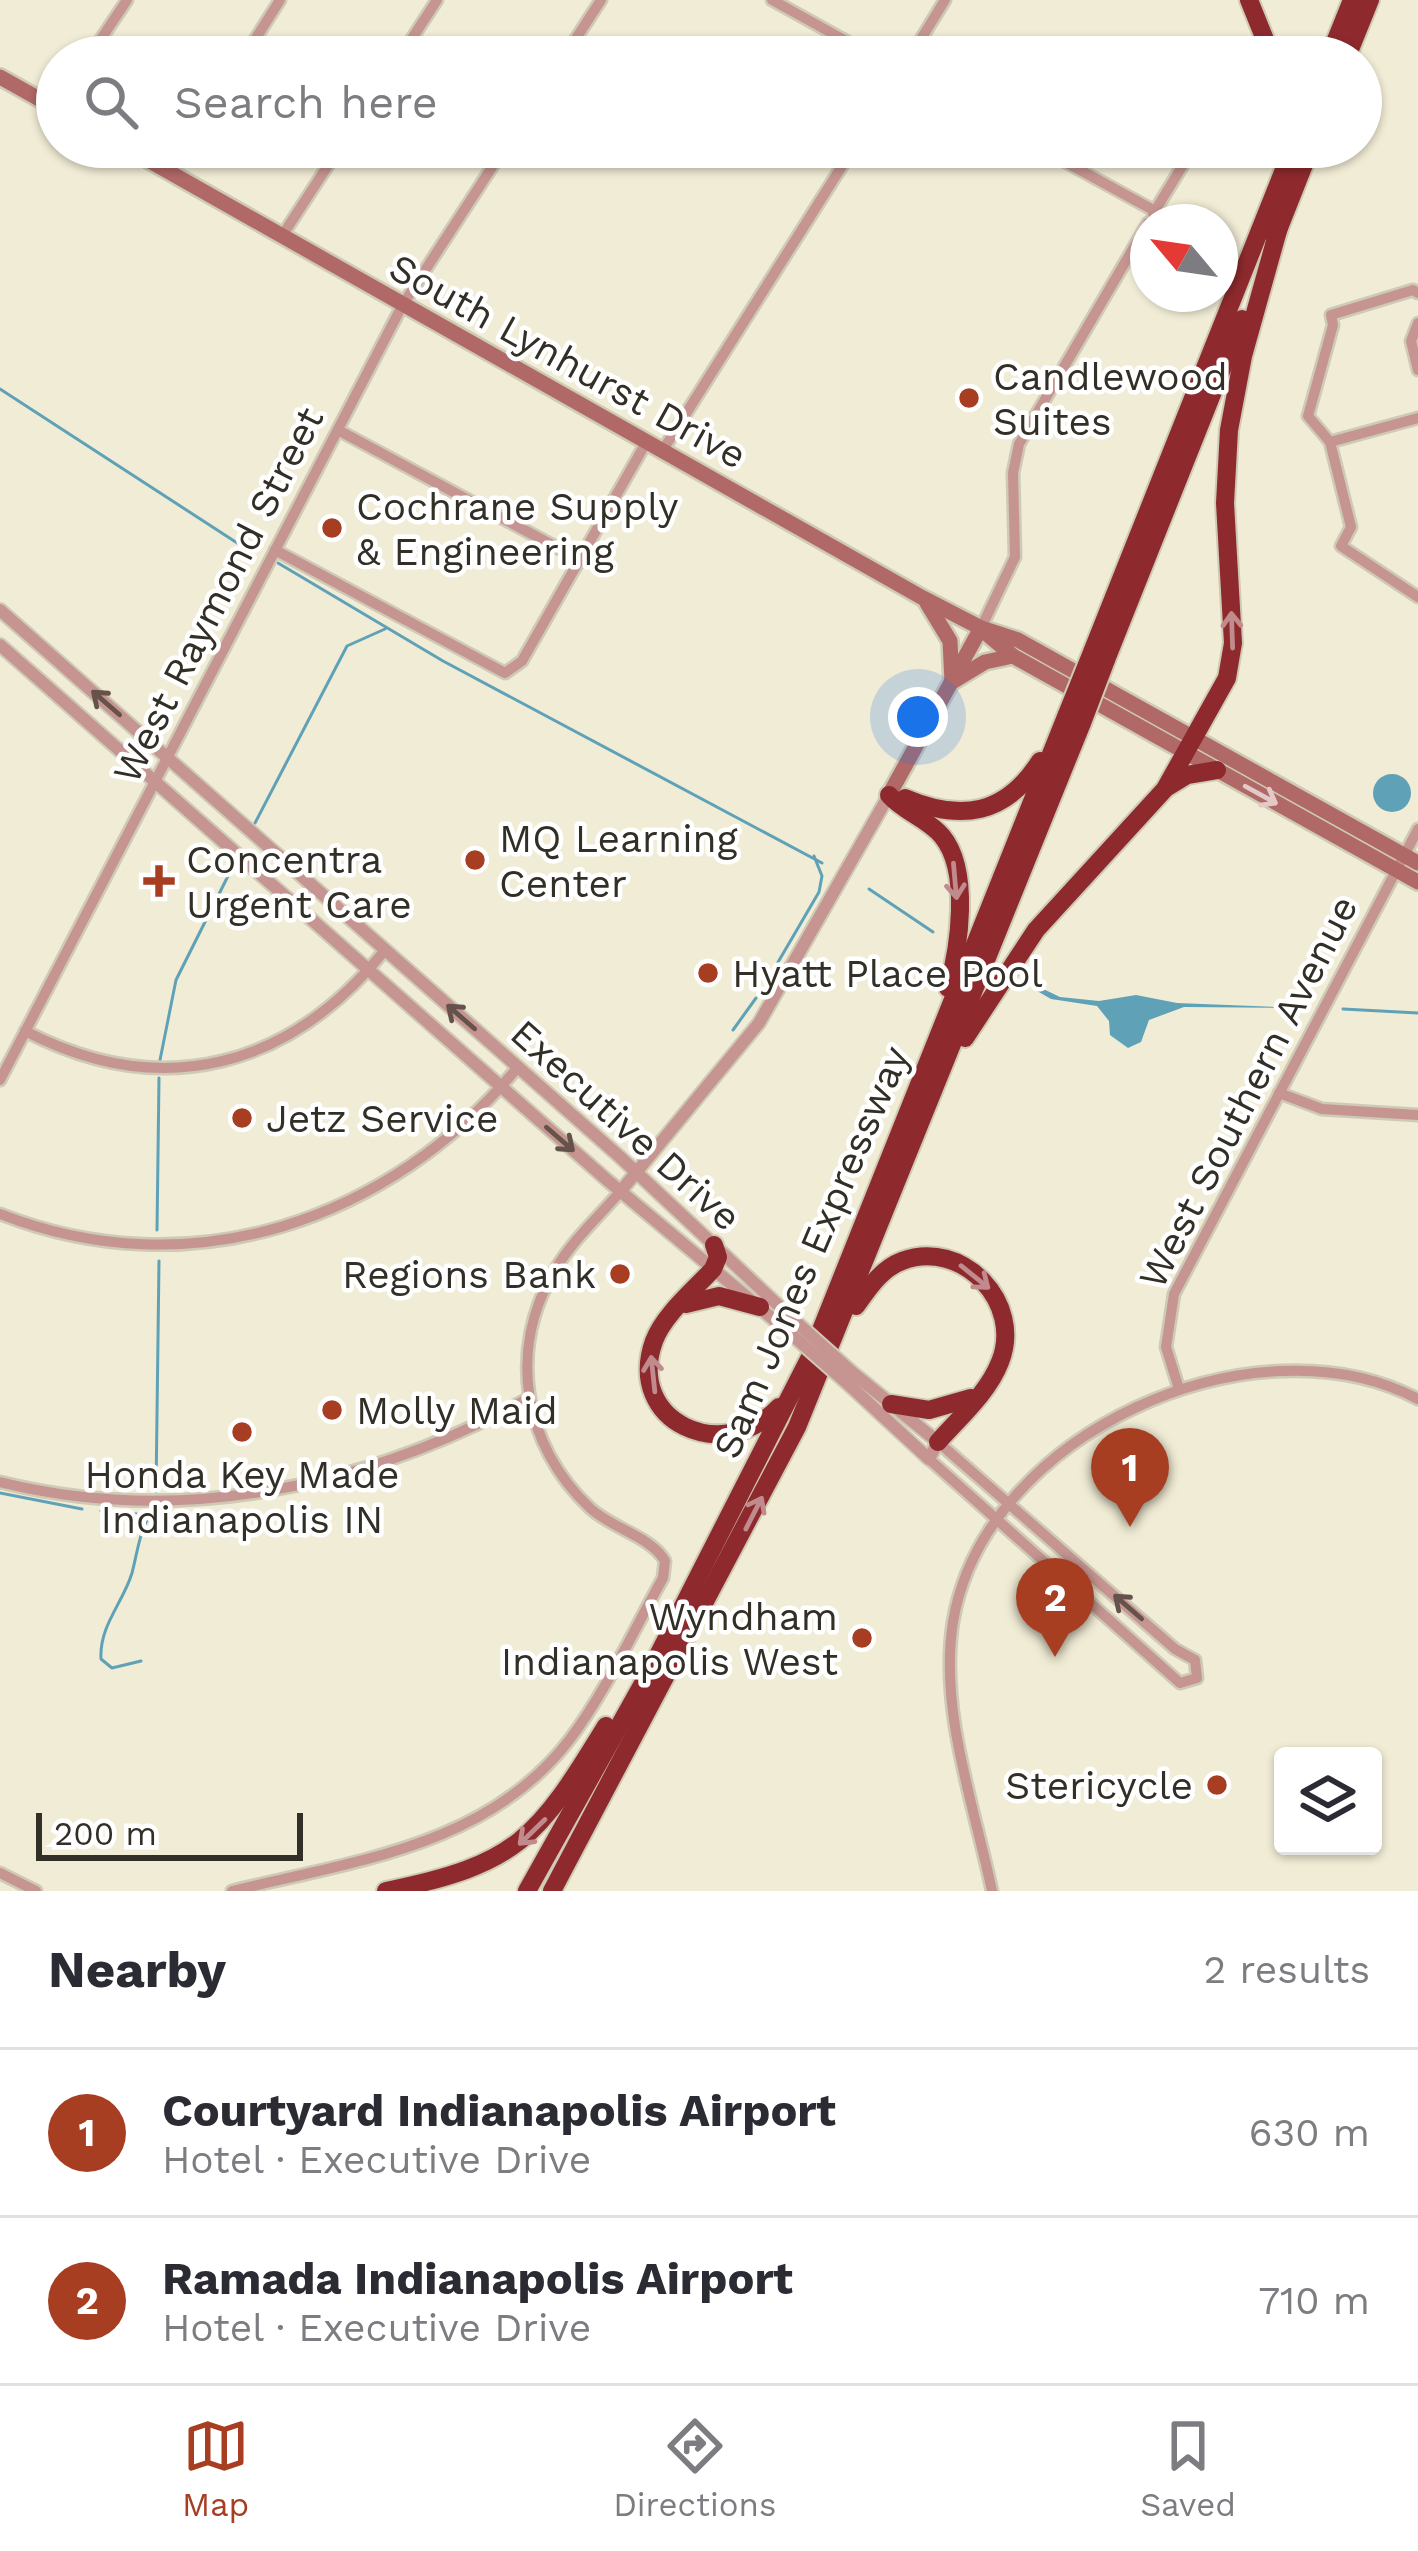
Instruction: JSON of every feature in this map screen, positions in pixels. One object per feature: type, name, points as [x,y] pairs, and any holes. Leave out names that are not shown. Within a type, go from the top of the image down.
[{"type":"highway","points":[[1249,0],[1264,36]]},
{"type":"highway","points":[[1337,36],[1352,0]]},
{"type":"highway","points":[[1355,36],[1370,0]]},
{"type":"highway","points":[[1240,280],[1271,168]]},
{"type":"highway","name":"Sam Jones Expressway","points":[[1099,656],[1285,168]]},
{"type":"highway","name":"Sam Jones Expressway","points":[[526,1891],[709,1558],[791,1395],[1303,168]]},
{"type":"highway","points":[[1165,789],[1213,707],[1232,662],[1225,502],[1229,430],[1243,356],[1279,227]]},
{"type":"highway","points":[[889,795],[944,813],[992,807],[1020,789],[1074,718]]},
{"type":"highway","name":"Sam Jones Expressway","points":[[552,1891],[756,1511],[841,1327],[1074,718]]},
{"type":"highway","points":[[935,1088],[1036,930],[1165,789],[1187,775],[1217,770]]},
{"type":"highway","points":[[889,795],[939,833],[953,858],[955,956],[929,1060]]},
{"type":"highway","points":[[714,1245],[718,1257],[713,1269],[658,1333],[650,1360],[655,1393],[676,1422],[702,1434],[735,1435],[762,1424],[791,1395]]},
{"type":"highway","points":[[841,1327],[891,1267],[919,1258],[954,1262],[983,1280],[1003,1315],[1001,1359],[985,1388],[933,1451]]},
{"type":"highway","points":[[677,1310],[719,1296],[760,1307]]},
{"type":"highway","points":[[891,1404],[942,1408],[985,1388]]},
{"type":"highway","points":[[386,1891],[490,1864],[539,1826],[568,1789],[709,1558]]},
{"type":"main road","points":[[0,76],[36,97]]},
{"type":"main road","name":"South Lynhurst Drive","points":[[163,168],[923,598],[981,628],[1018,640],[1188,744],[1217,770],[1406,862]]},
{"type":"main road","points":[[923,598],[950,640],[952,682]]},
{"type":"main road","points":[[889,795],[981,628]]},
{"type":"main road","name":"South Lynhurst Drive","points":[[981,628],[1013,656],[1406,862],[1418,882]]},
{"type":"main road","points":[[952,682],[985,662],[1013,656]]},
{"type":"street","points":[[103,36],[127,0]]},
{"type":"street","points":[[257,36],[280,0]]},
{"type":"street","points":[[414,36],[437,0]]},
{"type":"street","points":[[578,36],[601,0]]},
{"type":"street","points":[[772,0],[837,36]]},
{"type":"street","points":[[923,36],[945,0]]},
{"type":"street","points":[[170,172],[173,168]]},
{"type":"street","points":[[281,236],[326,168]]},
{"type":"street","name":"West Raymond Street","points":[[0,1080],[402,306],[492,168]]},
{"type":"street","points":[[664,450],[841,168]]},
{"type":"street","points":[[1072,168],[1130,206]]},
{"type":"street","points":[[1160,204],[1181,168]]},
{"type":"street","points":[[981,628],[1015,556],[1013,473],[1019,444],[1130,255]]},
{"type":"street","points":[[1418,293],[1413,290],[1331,315],[1333,326],[1308,416],[1330,442],[1351,527],[1341,546],[1418,597]]},
{"type":"street","points":[[1418,322],[1411,341],[1418,370]]},
{"type":"street","points":[[1330,442],[1418,418]]},
{"type":"street","points":[[338,430],[582,561]]},
{"type":"street","points":[[275,550],[495,671],[511,671],[582,561],[646,441]]},
{"type":"street","name":"Executive Drive","points":[[0,610],[637,1173],[794,1328],[933,1451],[1004,1513],[1195,1660],[1197,1678],[1180,1683],[933,1451],[891,1404],[851,1378]]},
{"type":"street","name":"Executive Drive","points":[[0,645],[620,1192],[760,1307],[794,1328]]},
{"type":"street","points":[[232,1891],[414,1846],[471,1823],[513,1796],[578,1728],[662,1578],[665,1561],[656,1549],[609,1524],[575,1494],[547,1453],[527,1399],[530,1341],[542,1294],[564,1256],[759,1023],[889,795]]},
{"type":"street","name":"West Southern Avenue","points":[[1179,1389],[1166,1348],[1171,1302],[1406,862],[1418,829]]},
{"type":"street","points":[[26,1031],[111,1064],[202,1066],[292,1034],[336,1004],[385,950]]},
{"type":"street","points":[[0,1214],[65,1235],[128,1244],[200,1244],[272,1232],[324,1215],[397,1177],[449,1140],[518,1067]]},
{"type":"street","points":[[1279,1094],[1322,1109],[1418,1115]]},
{"type":"street","points":[[992,1891],[953,1707],[950,1665],[957,1605],[1004,1513],[1085,1437],[1179,1389],[1238,1374],[1297,1367],[1363,1376],[1418,1399]]},
{"type":"street","points":[[0,1482],[127,1501],[265,1494],[391,1460],[527,1399]]},
{"type":"street","points":[[0,1873],[36,1891]]},
{"type":"water","points":[[1392,774],[1405,780],[1411,793],[1405,806],[1392,812],[1379,806],[1373,793],[1379,780]]},
{"type":"water","points":[[1035,985],[1060,997],[1099,1001],[1136,995],[1177,1003],[1304,1008],[1184,1007],[1149,1020],[1141,1042],[1128,1048],[1110,1035],[1109,1021],[1097,1006],[1051,999],[1032,988]]},
{"type":"waterway","points":[[0,389],[248,550]]},
{"type":"waterway","points":[[278,563],[443,661],[822,863]]},
{"type":"waterway","points":[[255,823],[347,646],[385,629]]},
{"type":"waterway","points":[[767,981],[819,892],[822,876],[814,856]]},
{"type":"waterway","points":[[160,1060],[176,980],[234,864]]},
{"type":"waterway","points":[[869,889],[933,932]]},
{"type":"waterway","points":[[733,1030],[756,998]]},
{"type":"waterway","points":[[1343,1009],[1418,1013]]},
{"type":"waterway","points":[[157,1230],[159,1078]]},
{"type":"waterway","points":[[156,1492],[159,1261]]},
{"type":"waterway","points":[[0,1493],[82,1509]]},
{"type":"waterway","points":[[101,1511],[147,1515]]},
{"type":"waterway","points":[[141,1661],[112,1668],[101,1659],[101,1647],[152,1511]]},
{"type":"place","name":"Candlewood Suites","points":[[969,398]]},
{"type":"place","name":"Cochrane Supply & Engineering","points":[[332,528]]},
{"type":"place","name":"MQ Learning Center","points":[[475,860]]},
{"type":"place","name":"Concentra Urgent Care","points":[[159,881]]},
{"type":"place","name":"Hyatt Place Pool","points":[[708,973]]},
{"type":"place","name":"Jetz Service","points":[[242,1118]]},
{"type":"place","name":"Regions Bank","points":[[620,1274]]},
{"type":"place","name":"Molly Maid","points":[[332,1410]]},
{"type":"place","name":"Honda Key Made Indianapolis IN","points":[[242,1432]]},
{"type":"place","name":"Courtyard Indianapolis Airport","points":[[1130,1527]]},
{"type":"place","name":"Wyndham Indianapolis West","points":[[862,1638]]},
{"type":"place","name":"Ramada Indianapolis Airport","points":[[1055,1657]]},
{"type":"place","name":"Stericycle","points":[[1217,1785]]}]
